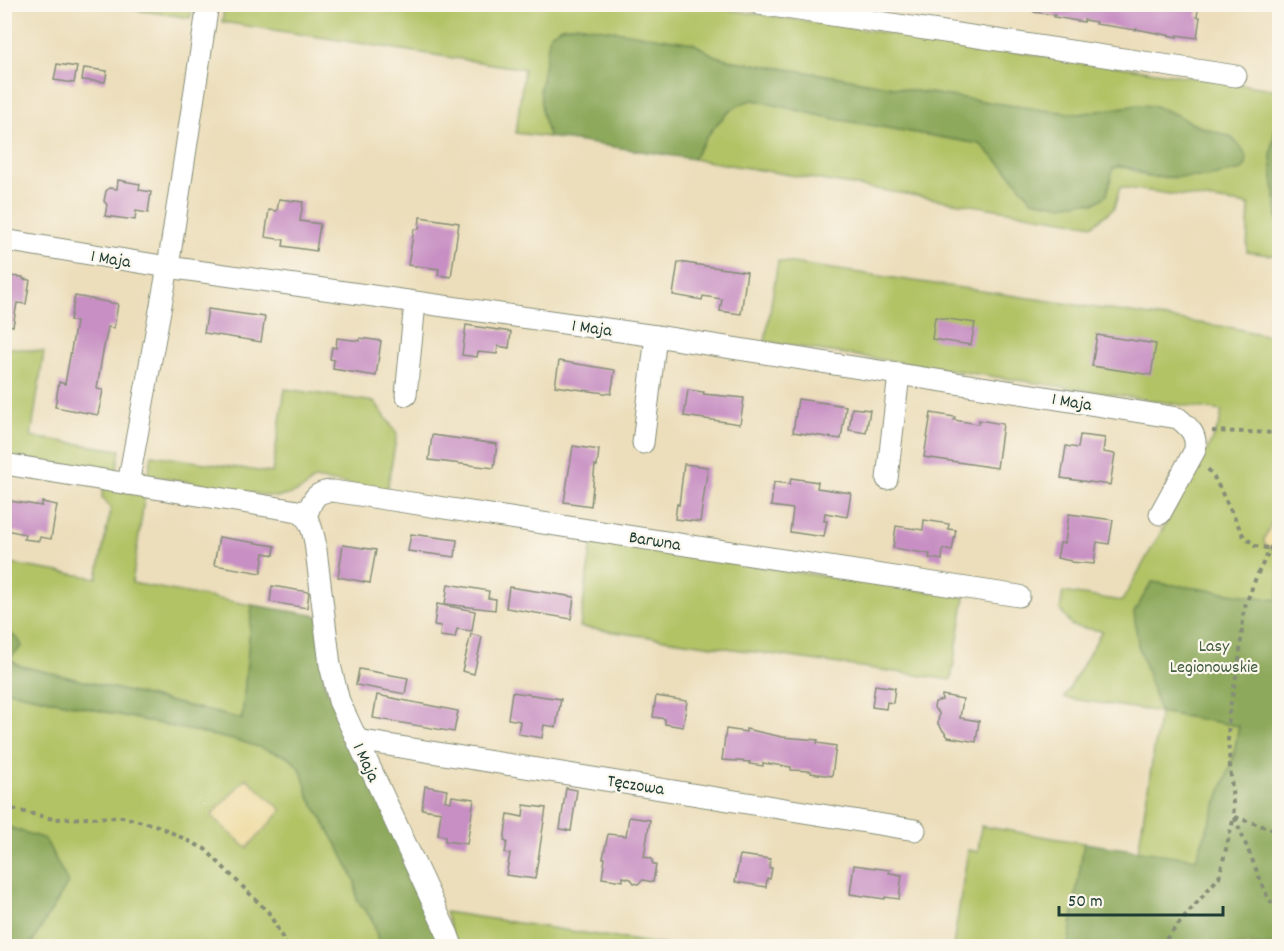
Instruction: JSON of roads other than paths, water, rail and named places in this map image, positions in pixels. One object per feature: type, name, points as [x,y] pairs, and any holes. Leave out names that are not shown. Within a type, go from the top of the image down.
[{"type":"street","points":[[128,484],[168,267],[208,4]]},
{"type":"street","points":[[759,4],[1236,76]]},
{"type":"street","name":"1 Maja","points":[[4,240],[168,267],[656,336],[899,374],[1189,433],[1160,514]]},
{"type":"street","points":[[406,395],[414,303]]},
{"type":"street","points":[[643,443],[656,336]]},
{"type":"street","points":[[887,479],[899,374]]},
{"type":"street","points":[[4,464],[298,511],[306,517]]},
{"type":"street","name":"Barwna","points":[[306,517],[312,498],[324,491],[333,491],[1019,596]]},
{"type":"street","name":"1 Maja","points":[[306,517],[311,525],[315,542],[330,665],[339,701],[452,946]]},
{"type":"street","name":"Tęczowa","points":[[357,740],[915,830]]},
{"type":"park label","name":"Lasy Legionowskie","points":[[1214,655]]}]
